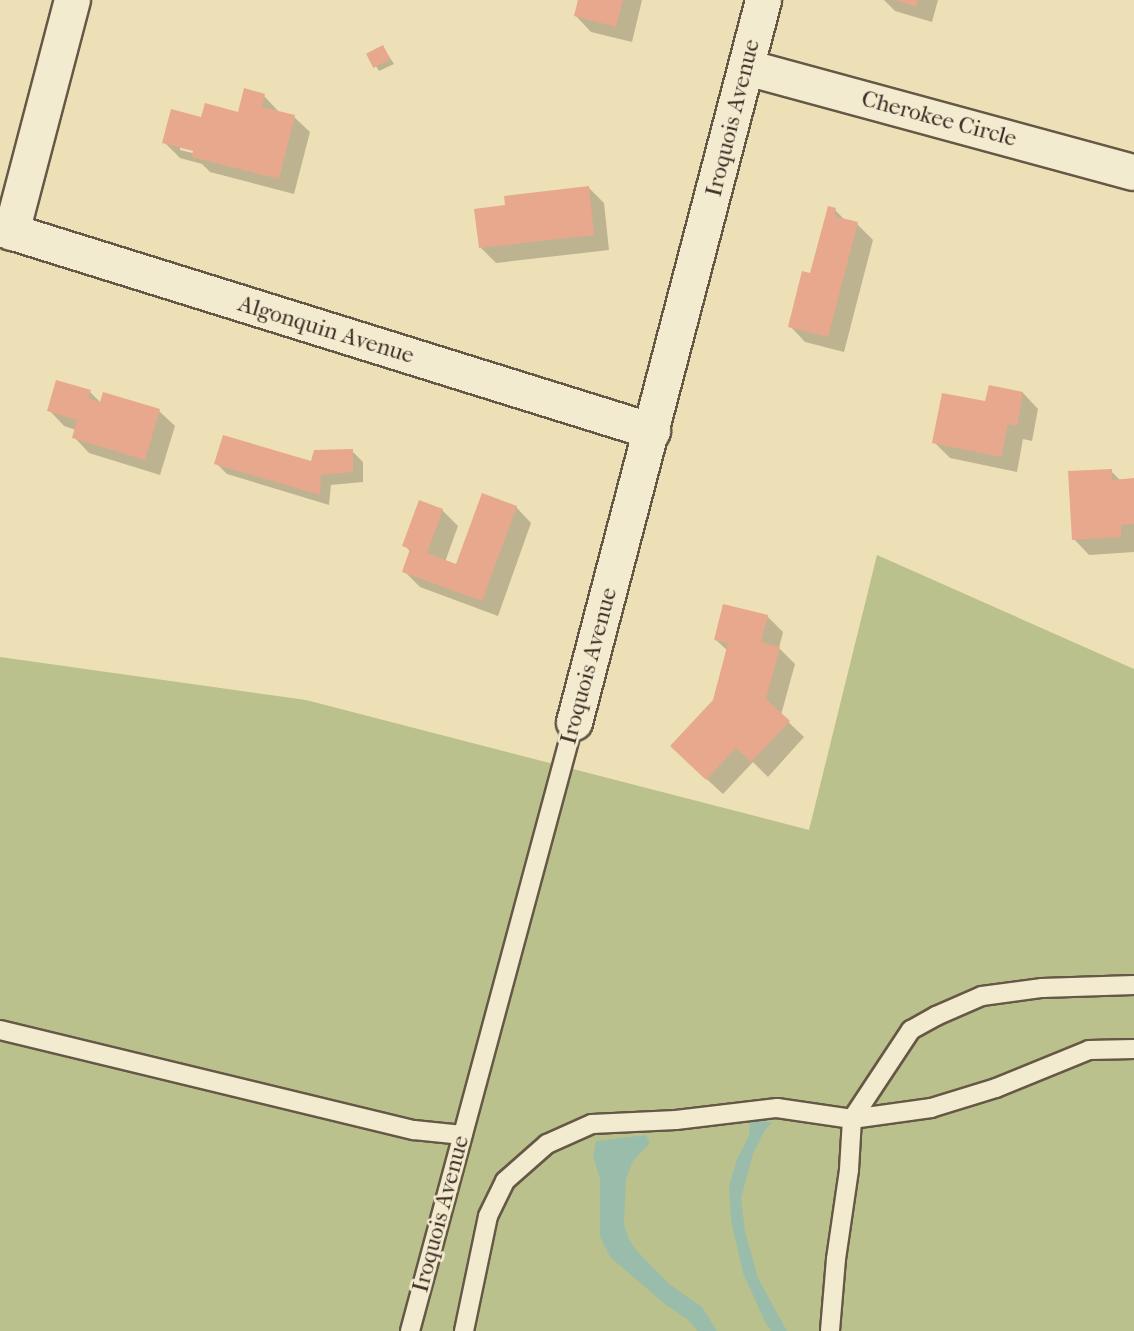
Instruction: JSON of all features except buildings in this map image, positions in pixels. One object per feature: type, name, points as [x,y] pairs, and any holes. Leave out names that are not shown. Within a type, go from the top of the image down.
[{"type":"street","points":[[6,230],[72,0]]},
{"type":"street","name":"Iroquois Avenue","points":[[574,722],[763,0]]},
{"type":"street","name":"Cherokee Circle","points":[[746,67],[1132,172]]},
{"type":"street","name":"Algonquin Avenue","points":[[6,230],[652,431]]},
{"type":"lane","name":"Iroquois Avenue","points":[[410,1331],[574,722]]},
{"type":"lane","points":[[830,1331],[836,1259],[849,1170],[852,1119],[911,1030],[982,996],[1042,988],[1134,985]]},
{"type":"lane","points":[[0,1030],[414,1130],[463,1135]]},
{"type":"lane","points":[[464,1331],[488,1216],[505,1181],[547,1144],[592,1124],[676,1120],[777,1108],[852,1119],[930,1108],[996,1088],[1088,1050],[1134,1049]]},
{"type":"green space","points":[[877,555],[1134,669],[1134,1331],[0,1331],[0,657],[306,700],[809,830]]},
{"type":"shaded area","points":[[750,1118],[772,1123],[765,1130],[753,1154],[741,1198],[745,1231],[758,1278],[787,1331],[771,1331],[764,1320],[743,1273],[731,1220],[729,1186],[737,1159],[749,1136]]},
{"type":"shaded area","points":[[646,1135],[650,1143],[633,1161],[626,1179],[624,1224],[629,1239],[669,1284],[702,1307],[717,1331],[698,1331],[687,1319],[666,1305],[610,1257],[600,1237],[600,1179],[593,1157],[596,1141]]}]
